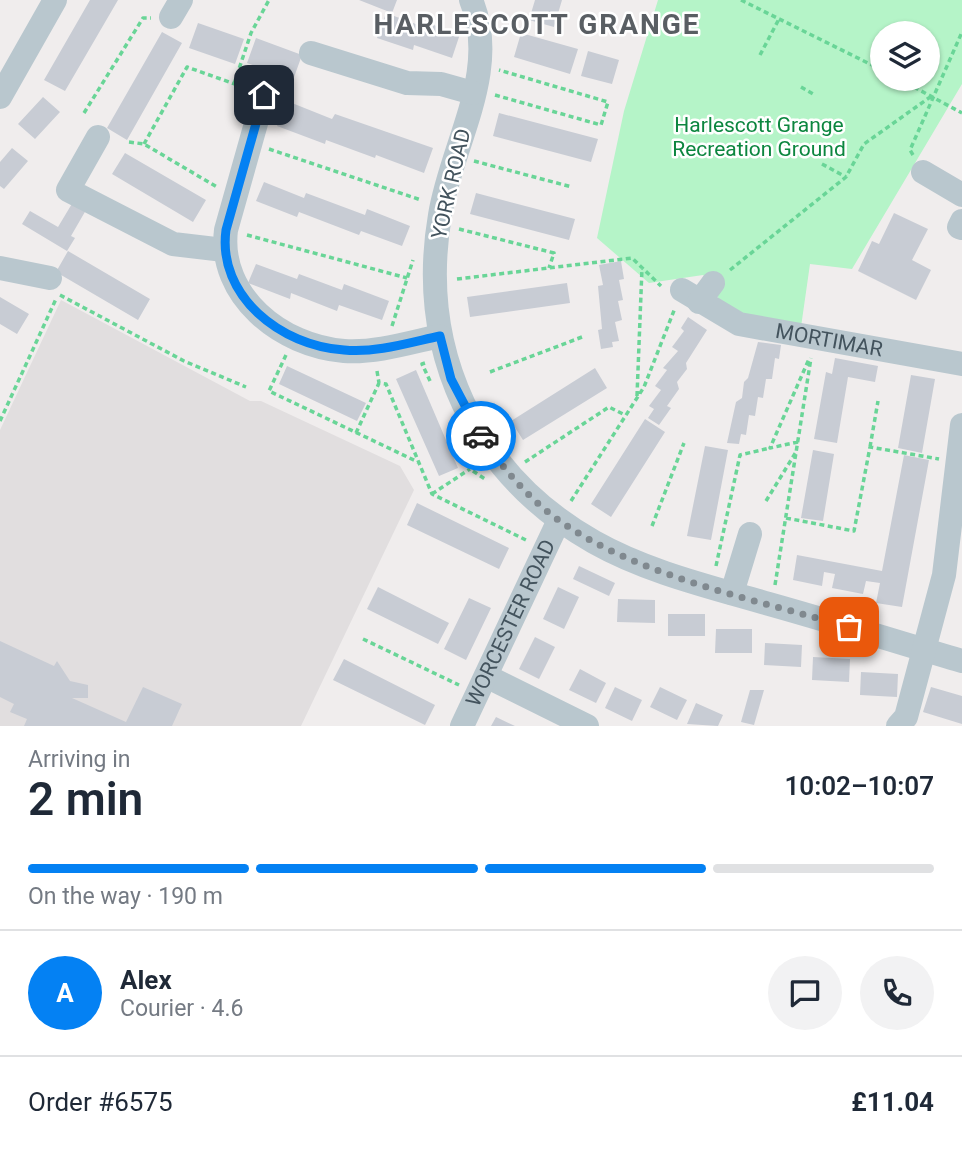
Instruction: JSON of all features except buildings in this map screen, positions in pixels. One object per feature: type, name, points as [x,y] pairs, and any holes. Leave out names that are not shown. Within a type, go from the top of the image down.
[{"type":"street","name":"YORK ROAD","points":[[471,0],[480,21],[483,47],[474,91],[440,216],[433,281],[440,336],[451,379],[465,408],[509,473],[559,520],[594,542],[637,562],[962,661]]},
{"type":"street","points":[[0,97],[49,3]]},
{"type":"street","points":[[311,52],[407,83],[441,84],[474,91]]},
{"type":"street","points":[[264,95],[225,240],[229,276],[244,298],[268,324],[295,337],[343,351],[378,349],[440,336]]},
{"type":"street","points":[[99,137],[68,190],[173,244],[225,240]]},
{"type":"street","points":[[923,172],[962,195]]},
{"type":"street","points":[[962,220],[959,227],[962,228]]},
{"type":"street","points":[[0,268],[54,286]]},
{"type":"street","name":"MORTIMAR","points":[[693,294],[739,324],[962,364]]},
{"type":"street","points":[[898,726],[906,717],[944,575],[962,425]]},
{"type":"street","name":"WORCESTER ROAD","points":[[462,726],[559,520]]},
{"type":"street","points":[[722,590],[750,534]]},
{"type":"street","points":[[481,685],[587,726]]},
{"type":"path","points":[[234,84],[251,33],[268,0]]},
{"type":"path","points":[[741,0],[870,64]]},
{"type":"path","points":[[84,113],[143,18],[176,9]]},
{"type":"path","points":[[760,55],[779,19]]},
{"type":"path","points":[[923,172],[910,150],[962,32]]},
{"type":"path","points":[[474,91],[601,125],[608,102],[480,64]]},
{"type":"path","points":[[144,144],[187,67],[264,95]]},
{"type":"path","points":[[801,87],[815,95]]},
{"type":"path","points":[[924,91],[962,113]]},
{"type":"path","points":[[559,520],[637,398],[693,294],[846,177],[864,144],[933,95]]},
{"type":"path","points":[[129,142],[144,144],[237,198]]},
{"type":"path","points":[[251,143],[440,216],[554,253],[549,268]]},
{"type":"path","points":[[455,155],[572,187]]},
{"type":"path","points":[[853,163],[861,167]]},
{"type":"path","points":[[822,164],[846,177]]},
{"type":"path","points":[[225,240],[407,278]]},
{"type":"path","points":[[356,433],[379,383],[378,349],[415,253]]},
{"type":"path","points":[[433,281],[632,258],[642,268],[693,294]]},
{"type":"path","points":[[637,398],[642,268]]},
{"type":"path","points":[[0,421],[54,286],[184,360],[246,387]]},
{"type":"path","points":[[295,337],[269,391],[419,463]]},
{"type":"path","points":[[491,372],[582,337]]},
{"type":"path","points":[[770,447],[813,351],[772,604]]},
{"type":"path","points":[[379,383],[386,384],[432,494],[545,549]]},
{"type":"path","points":[[786,518],[854,531],[878,401]]},
{"type":"path","points":[[509,473],[609,407],[626,416]]},
{"type":"path","points":[[722,590],[740,455],[798,442]]},
{"type":"path","points":[[652,526],[684,443]]},
{"type":"path","points":[[870,447],[958,462]]},
{"type":"path","points":[[766,501],[797,451]]},
{"type":"path","points":[[432,494],[470,469]]},
{"type":"path","points":[[363,639],[481,685]]},
{"type":"shaded area","points":[[61,300],[250,401],[261,401],[400,466],[414,490],[301,726],[0,726],[0,430]]},
{"type":"green space","name":"Harlescott Grange Recreation Ground","points":[[658,0],[962,0],[962,84],[852,269],[810,264],[801,327],[724,313],[713,284],[703,275],[649,283],[597,238],[624,111]]},
{"type":"way so far","points":[[481,436],[530,496],[559,520],[594,542],[637,562],[849,627]]},
{"type":"district","name":"HARLESCOTT GRANGE","points":[[537,24]]},
{"type":"route","points":[[264,95],[226,230],[224,250],[229,276],[244,298],[268,324],[305,342],[343,351],[385,348],[440,336],[451,379],[481,436]]}]
